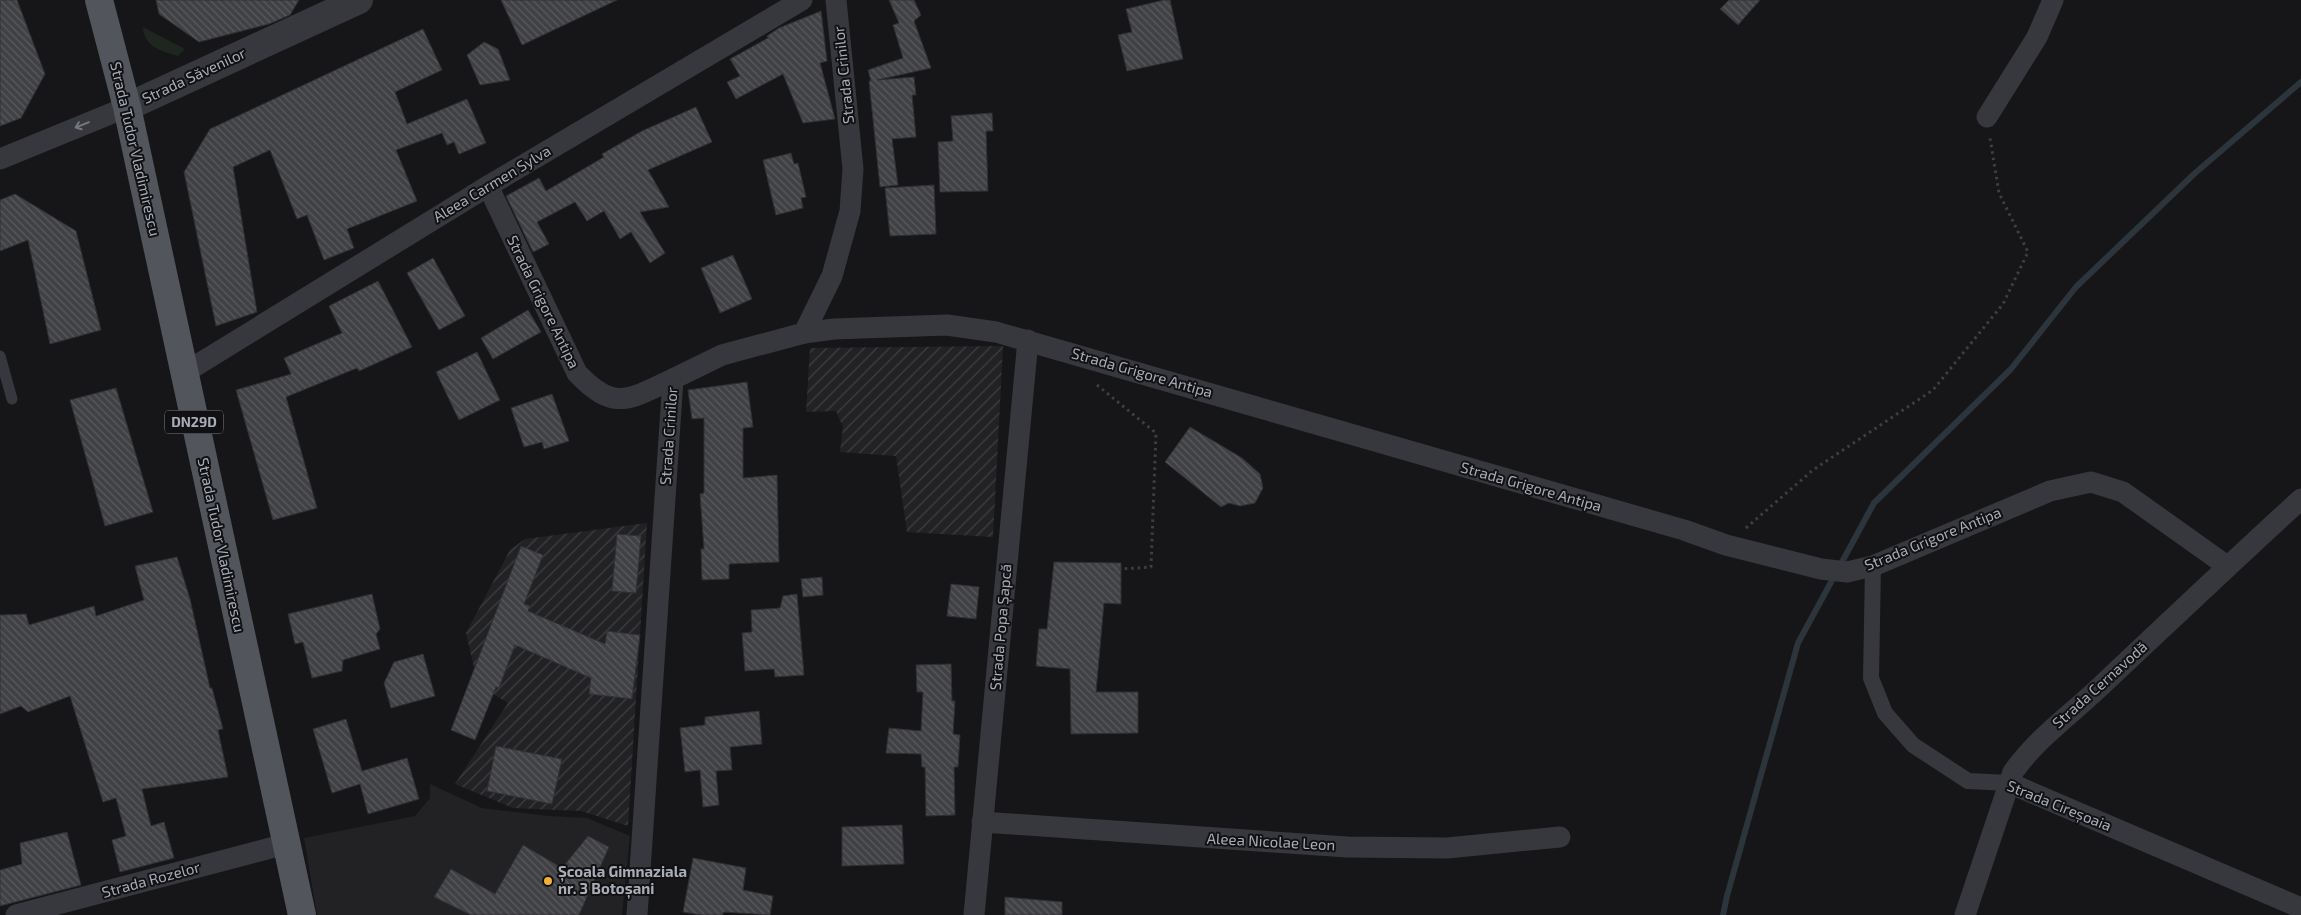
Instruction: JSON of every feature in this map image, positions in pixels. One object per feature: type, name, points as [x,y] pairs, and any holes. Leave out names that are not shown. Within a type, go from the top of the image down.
[{"type":"main road","name":"Strada Tudor Vladimirescu","points":[[99,0],[127,107],[302,915]]},
{"type":"street","name":"Aleea Carmen Sylva","points":[[184,373],[488,186],[802,0]]},
{"type":"street","name":"Strada Crinilor","points":[[637,915],[673,379],[722,355],[804,334],[832,276],[850,210],[853,169],[836,0]]},
{"type":"street","points":[[1987,117],[2036,37],[2053,0]]},
{"type":"street","name":"Strada Săvenilor","points":[[0,159],[127,107],[345,3]]},
{"type":"street","name":"Strada Grigore Antipa","points":[[488,186],[577,373],[594,390],[610,398],[628,399],[673,379]]},
{"type":"street","name":"Strada Grigore Antipa","points":[[804,334],[834,329],[947,325],[996,332],[1684,530],[1726,545],[1821,569],[1848,572],[1873,566],[2050,491],[2091,482],[2123,492],[2228,566]]},
{"type":"street","name":"Strada Popa Șapcă","points":[[974,915],[1028,340]]},
{"type":"street","name":"Strada Cernavodă","points":[[1965,915],[2013,772],[2041,739],[2095,692],[2301,498]]},
{"type":"street","name":"Strada Cireșoaia","points":[[1873,566],[1871,678],[1885,713],[1913,746],[1968,781],[2010,783],[2301,908]]},
{"type":"street","name":"Aleea Nicolae Leon","points":[[982,822],[1347,846],[1446,848],[1560,837]]},
{"type":"street","name":"Strada Rozelor","points":[[16,915],[286,844]]},
{"type":"lane","points":[[0,356],[12,399]]},
{"type":"path","points":[[1726,545],[1813,470],[1934,390],[2003,304],[2028,252],[1999,193],[1987,117]]},
{"type":"path","points":[[1090,379],[1156,433],[1151,567],[1106,570]]},
{"type":"shaded area","points":[[143,27],[185,49],[178,56],[154,47],[146,39]]},
{"type":"shaded area","points":[[1003,346],[993,537],[907,532],[896,456],[840,452],[843,427],[836,411],[806,412],[810,348]]},
{"type":"shaded area","points":[[647,523],[628,826],[581,811],[513,808],[455,784],[508,703],[478,685],[466,633],[510,550],[525,539]]},
{"type":"shaded area","points":[[430,784],[482,808],[548,816],[587,818],[630,836],[622,915],[317,915],[304,838],[415,816],[430,798]]},
{"type":"building","points":[[0,0],[17,0],[45,74],[21,118],[0,126]]},
{"type":"building","points":[[156,0],[299,0],[290,15],[269,24],[199,42],[159,14]]},
{"type":"building","points":[[501,0],[617,0],[522,45]]},
{"type":"building","points":[[889,0],[914,0],[921,15],[914,21],[931,68],[877,80],[914,77],[916,95],[912,95],[916,137],[892,139],[898,185],[880,187],[869,81],[871,81],[868,70],[903,58],[893,25],[899,23]]},
{"type":"building","points":[[1170,0],[1183,59],[1127,71],[1118,35],[1132,32],[1126,9]]},
{"type":"building","points":[[1729,0],[1760,0],[1738,25],[1720,9]]},
{"type":"building","points":[[821,11],[827,61],[820,63],[835,119],[803,123],[783,74],[736,99],[727,82],[740,76],[730,59],[768,38],[767,36],[779,28]]},
{"type":"building","points":[[423,29],[442,70],[395,92],[407,124],[467,99],[486,143],[459,154],[454,142],[447,145],[442,133],[396,150],[417,201],[347,229],[354,248],[324,260],[307,215],[297,219],[270,150],[233,167],[257,312],[216,326],[184,172],[210,129]]},
{"type":"building","points":[[484,42],[498,49],[510,80],[480,85],[467,55]]},
{"type":"building","points":[[696,107],[712,142],[648,170],[669,207],[640,212],[665,253],[650,263],[631,232],[620,239],[604,211],[587,221],[575,202],[537,222],[549,244],[533,252],[506,196],[539,178],[546,191],[604,157],[602,154],[642,131]]},
{"type":"building","points":[[992,113],[993,131],[986,131],[988,191],[940,192],[938,142],[953,141],[951,116]]},
{"type":"building","points":[[791,153],[794,164],[798,163],[806,197],[801,198],[803,208],[776,215],[763,160]]},
{"type":"building","points":[[934,185],[936,234],[890,236],[885,188]]},
{"type":"building","points":[[15,194],[76,231],[101,330],[50,344],[28,240],[0,251],[0,200]]},
{"type":"building","points":[[733,255],[752,299],[720,313],[701,268]]},
{"type":"building","points":[[433,258],[465,316],[439,330],[407,273]]},
{"type":"building","points":[[378,281],[412,347],[359,371],[357,368],[286,397],[317,508],[273,520],[236,390],[291,374],[284,358],[342,333],[329,306]]},
{"type":"building","points":[[528,310],[541,332],[493,359],[481,338]]},
{"type":"building","points":[[477,352],[500,400],[459,420],[436,372]]},
{"type":"building","points":[[747,382],[753,427],[743,428],[743,478],[777,475],[779,562],[729,564],[729,579],[702,580],[701,549],[704,549],[700,494],[704,493],[704,418],[692,419],[688,390]]},
{"type":"building","points":[[116,388],[153,512],[105,526],[70,400]]},
{"type":"building","points":[[552,394],[569,441],[544,449],[542,442],[524,447],[511,408]]},
{"type":"building","points":[[1190,427],[1242,458],[1260,474],[1263,488],[1255,503],[1240,506],[1229,503],[1221,507],[1165,462]]},
{"type":"building","points":[[617,534],[641,536],[636,593],[612,591]]},
{"type":"building","points":[[521,546],[543,555],[524,604],[530,606],[528,611],[605,644],[607,631],[640,635],[632,699],[589,694],[591,678],[515,645],[499,688],[496,687],[475,740],[451,730]]},
{"type":"building","points":[[177,557],[190,599],[210,688],[212,688],[223,729],[218,730],[228,777],[142,789],[151,826],[164,822],[174,858],[120,872],[112,840],[126,836],[116,798],[103,802],[70,696],[28,712],[21,706],[0,714],[0,615],[26,614],[29,625],[94,606],[96,616],[144,600],[135,566]]},
{"type":"building","points":[[1054,562],[1121,563],[1121,604],[1104,603],[1096,692],[1138,692],[1138,733],[1071,734],[1070,669],[1036,666],[1039,629],[1047,629]]},
{"type":"building","points":[[822,577],[823,595],[803,597],[801,579]]},
{"type":"building","points":[[951,584],[979,587],[976,619],[947,616]]},
{"type":"building","points":[[372,594],[380,629],[376,634],[380,649],[343,660],[342,671],[312,678],[303,642],[295,644],[288,614]]},
{"type":"building","points":[[797,594],[804,675],[775,677],[774,669],[745,671],[742,633],[752,632],[751,610],[780,608],[783,596]]},
{"type":"building","points":[[423,654],[435,696],[391,708],[384,683],[394,662]]},
{"type":"building","points":[[951,664],[952,701],[955,701],[953,734],[960,735],[958,767],[954,767],[955,815],[926,816],[925,767],[922,767],[921,754],[886,753],[889,728],[921,731],[923,692],[917,692],[916,665]]},
{"type":"building","points":[[759,711],[762,744],[730,747],[732,770],[716,771],[719,805],[703,807],[700,770],[685,772],[680,728],[705,725],[705,717]]},
{"type":"building","points":[[346,719],[362,771],[407,758],[419,799],[368,814],[360,784],[332,793],[313,729]]},
{"type":"building","points":[[496,746],[562,759],[552,804],[487,791]]},
{"type":"building","points":[[902,825],[904,864],[842,866],[842,827]]},
{"type":"building","points":[[67,832],[81,885],[0,906],[0,870],[22,864],[20,843]]},
{"type":"building","name":"Școala Gimnaziala nr. 3 Botoșani","points":[[588,836],[609,847],[579,915],[471,915],[434,897],[451,869],[495,894],[523,845],[562,868]]},
{"type":"building","points":[[693,858],[746,868],[743,890],[773,896],[770,915],[724,912],[722,915],[701,915],[683,912]]},
{"type":"building","points":[[1005,897],[1062,902],[1062,915],[1005,915]]},
{"type":"waterway","points":[[1723,915],[1798,643],[1874,503],[2011,369],[2076,287],[2194,174],[2301,82]]},
{"type":"place","name":"Școala Gimnaziala nr. 3 Botoșani","points":[[548,881]]}]
